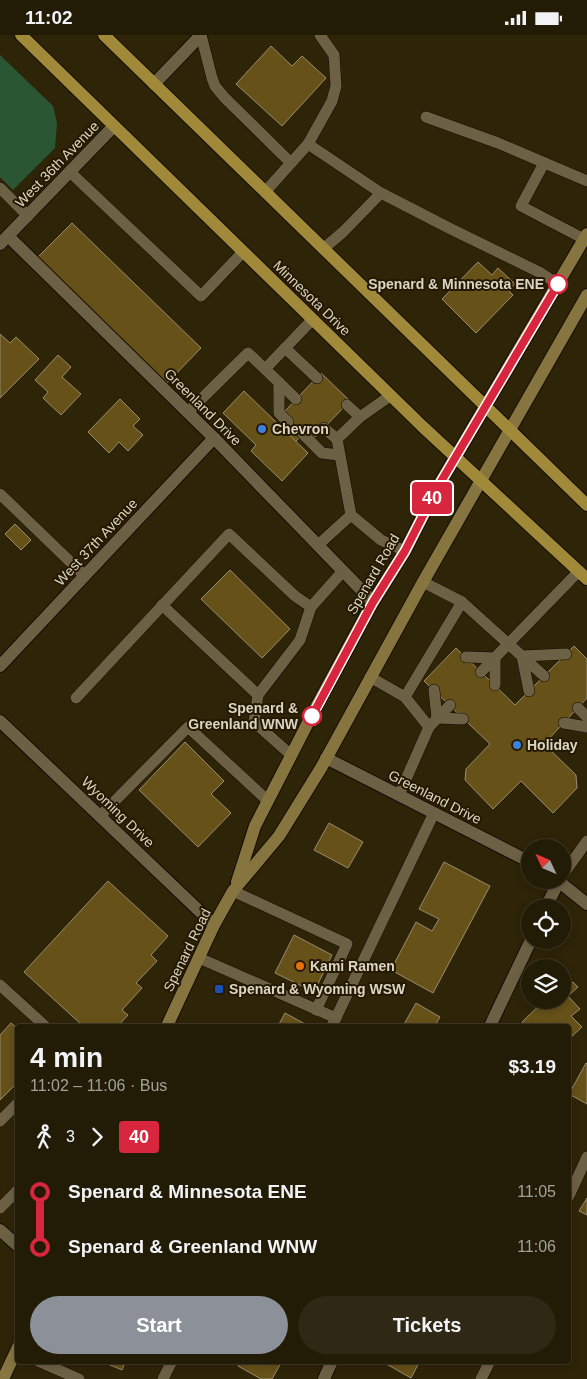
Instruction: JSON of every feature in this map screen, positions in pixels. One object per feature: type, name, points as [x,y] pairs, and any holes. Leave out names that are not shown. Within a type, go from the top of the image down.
[{"type":"main road","name":"Minnesota Drive","points":[[21,35],[390,396],[583,575]]},
{"type":"main road","points":[[104,35],[486,407],[585,499]]},
{"type":"main road","name":"Spenard Road","points":[[234,889],[255,825],[267,800],[373,602],[405,551],[436,490],[586,237]]},
{"type":"main road","name":"Spenard Road","points":[[168,1024],[214,925],[234,889],[278,836],[326,758],[423,581],[587,295]]},
{"type":"main road","points":[[3,1376],[15,1354]]},
{"type":"street","points":[[154,84],[201,35]]},
{"type":"street","name":"West 36th Avenue","points":[[4,240],[114,126]]},
{"type":"street","name":"Greenland Drive","points":[[4,240],[188,412],[373,602]]},
{"type":"street","name":"West 37th Avenue","points":[[0,666],[214,438]]},
{"type":"street","name":"Wyoming Drive","points":[[0,721],[214,925]]},
{"type":"street","name":"Greenland Drive","points":[[326,758],[521,857]]},
{"type":"street","points":[[571,889],[587,904]]},
{"type":"street","points":[[491,1024],[527,949]]},
{"type":"street","points":[[0,1230],[15,1243]]},
{"type":"street","points":[[324,1379],[331,1364]]},
{"type":"lane","points":[[201,35],[215,86],[292,163]]},
{"type":"lane","points":[[265,192],[308,144],[332,101],[336,86],[334,55],[320,35]]},
{"type":"lane","points":[[426,117],[498,143],[587,181]]},
{"type":"lane","points":[[308,144],[381,193],[541,273],[558,284]]},
{"type":"lane","points":[[544,163],[521,206],[586,237]]},
{"type":"lane","points":[[70,172],[201,296],[243,252]]},
{"type":"lane","points":[[0,188],[28,216]]},
{"type":"lane","points":[[323,249],[343,232],[381,193]]},
{"type":"lane","points":[[265,369],[312,320]]},
{"type":"lane","points":[[285,348],[317,377]]},
{"type":"lane","points":[[188,412],[248,353],[296,399]]},
{"type":"lane","points":[[279,382],[279,413],[288,422]]},
{"type":"lane","points":[[337,439],[360,417],[390,396]]},
{"type":"lane","points":[[346,405],[360,417]]},
{"type":"lane","points":[[324,427],[337,439],[338,455],[350,515],[381,540],[405,551]]},
{"type":"lane","points":[[303,435],[322,453],[338,455]]},
{"type":"lane","points":[[0,494],[85,576]]},
{"type":"lane","points":[[318,545],[350,515]]},
{"type":"lane","points":[[76,698],[229,533],[295,596],[311,607]]},
{"type":"lane","points":[[291,755],[254,722],[258,695],[300,640],[311,607],[343,571]]},
{"type":"lane","points":[[481,672],[508,643],[583,575]]},
{"type":"lane","points":[[423,581],[462,602],[544,676]]},
{"type":"lane","points":[[404,697],[462,602]]},
{"type":"lane","points":[[162,605],[258,695]]},
{"type":"lane","points":[[522,656],[566,654]]},
{"type":"lane","points":[[522,656],[529,691]]},
{"type":"lane","points":[[466,657],[495,657]]},
{"type":"lane","points":[[495,657],[495,685]]},
{"type":"lane","points":[[370,677],[404,697],[429,727]]},
{"type":"lane","points":[[434,690],[437,718]]},
{"type":"lane","points":[[399,795],[429,727],[450,705]]},
{"type":"lane","points":[[578,708],[587,717]]},
{"type":"lane","points":[[437,718],[464,719]]},
{"type":"lane","points":[[564,723],[587,727]]},
{"type":"lane","points":[[100,816],[188,727],[267,800]]},
{"type":"lane","points":[[199,958],[316,1010],[334,1022],[434,813]]},
{"type":"lane","points":[[571,864],[586,843]]},
{"type":"lane","points":[[234,889],[347,944],[316,1010]]},
{"type":"lane","points":[[2,991],[43,1024]]},
{"type":"lane","points":[[0,1121],[15,1106]]},
{"type":"lane","points":[[571,1191],[587,1157]]},
{"type":"lane","points":[[0,1209],[15,1193]]},
{"type":"lane","points":[[45,1364],[79,1379]]},
{"type":"lane","points":[[163,1379],[170,1364]]},
{"type":"lane","points":[[481,1379],[488,1364]]},
{"type":"green space","points":[[0,55],[53,106],[57,123],[55,148],[13,190],[0,177]]},
{"type":"building","points":[[271,46],[292,66],[302,56],[326,78],[282,126],[236,84]]},
{"type":"building","points":[[72,223],[201,348],[167,383],[37,258]]},
{"type":"building","points":[[478,262],[492,275],[498,268],[515,284],[509,291],[513,295],[476,333],[442,299]]},
{"type":"building","points":[[0,334],[10,343],[16,337],[39,359],[0,398]]},
{"type":"building","points":[[58,355],[71,367],[62,377],[81,394],[61,415],[43,398],[48,392],[35,380]]},
{"type":"building","name":"Chevron","points":[[321,373],[350,401],[312,440],[303,434],[295,442],[281,428],[291,419],[284,412]]},
{"type":"building","name":"Chevron","points":[[244,391],[308,453],[282,481],[251,451],[256,445],[223,413]]},
{"type":"building","points":[[120,399],[140,419],[133,426],[143,435],[128,451],[119,442],[109,453],[88,432]]},
{"type":"building","points":[[15,524],[31,540],[21,550],[5,534]]},
{"type":"building","points":[[230,570],[290,629],[262,658],[201,599]]},
{"type":"building","points":[[574,646],[587,659],[587,698],[544,744],[576,775],[577,788],[553,813],[521,781],[493,809],[465,780],[466,769],[490,744],[424,681],[456,648],[515,705]]},
{"type":"building","points":[[185,742],[224,781],[211,794],[231,813],[198,847],[139,790]]},
{"type":"building","points":[[329,823],[363,842],[348,868],[314,850]]},
{"type":"building","points":[[444,862],[490,886],[433,993],[391,970],[416,922],[432,931],[439,919],[419,909]]},
{"type":"building","points":[[108,881],[168,936],[151,955],[157,961],[136,983],[142,988],[122,1010],[128,1015],[120,1024],[81,1024],[24,972]]},
{"type":"building","points":[[294,935],[332,955],[314,992],[275,973]]},
{"type":"building","points":[[573,982],[578,987],[571,993],[571,984]]},
{"type":"building","points":[[571,999],[580,1009],[571,1016],[582,1027],[571,1037],[571,1024],[524,1024],[522,1022],[536,1009],[571,1009]]},
{"type":"building","points":[[416,1003],[440,1017],[436,1024],[404,1024]]},
{"type":"building","points":[[285,1013],[305,1024],[279,1024]]},
{"type":"building","points":[[11,1023],[15,1026],[15,1085],[0,1100],[0,1035]]},
{"type":"building","points":[[586,1063],[587,1104],[571,1095],[571,1090]]},
{"type":"building","points":[[587,1198],[587,1215],[579,1211]]},
{"type":"building","points":[[108,1364],[125,1364],[122,1370]]},
{"type":"building","points":[[239,1364],[280,1364],[272,1379],[261,1379],[238,1366]]},
{"type":"building","points":[[386,1364],[418,1364],[411,1378]]},
{"type":"bus line","name":"40","points":[[312,716],[373,602],[405,551],[436,490],[558,284]]},
{"type":"place","name":"Spenard & Minnesota ENE","points":[[558,284]]},
{"type":"place","name":"Chevron","points":[[262,429]]},
{"type":"place","name":"Spenard & Greenland WNW","points":[[312,716]]},
{"type":"place","name":"Holiday","points":[[517,745]]},
{"type":"place","name":"Kami Ramen","points":[[300,966]]},
{"type":"place","name":"Spenard & Wyoming WSW","points":[[219,989]]}]
